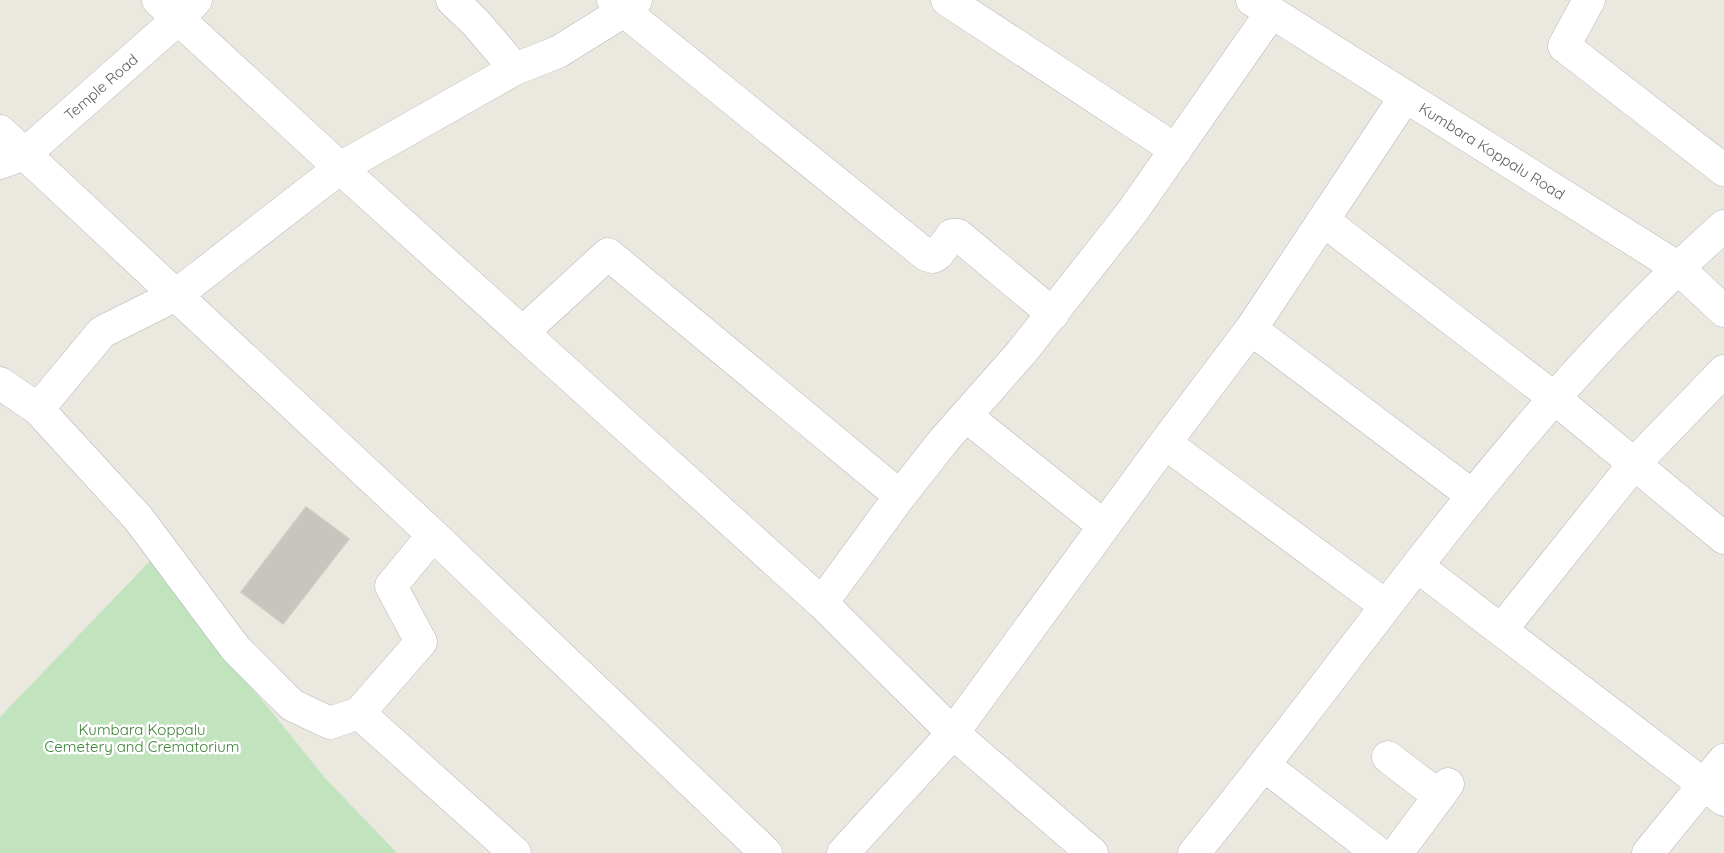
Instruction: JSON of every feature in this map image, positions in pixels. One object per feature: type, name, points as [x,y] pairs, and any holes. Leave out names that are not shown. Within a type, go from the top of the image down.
[{"type":"street","points":[[452,0],[476,23],[515,69]]},
{"type":"street","points":[[947,0],[1176,150]]},
{"type":"street","points":[[1589,0],[1564,46],[1724,170]]},
{"type":"street","points":[[38,408],[102,332],[176,295],[340,168],[515,69],[558,52],[624,4],[926,255],[933,257],[938,254],[952,235],[958,235],[1053,314]]},
{"type":"street","points":[[177,6],[340,168],[822,603],[953,733],[1092,853]]},
{"type":"street","name":"Temple Road","points":[[12,159],[177,6]]},
{"type":"street","points":[[822,603],[900,496],[1053,314],[1132,212],[1278,9]]},
{"type":"street","name":"Kumbara Koppalu Road","points":[[1278,9],[1405,97],[1677,267],[1724,311]]},
{"type":"street","points":[[843,853],[953,733],[1165,442],[1251,329],[1405,97]]},
{"type":"street","points":[[0,131],[12,159],[176,295],[433,535],[766,853]]},
{"type":"street","points":[[1323,220],[1553,397],[1724,538]]},
{"type":"street","points":[[1194,853],[1265,766],[1386,606],[1553,397],[1677,267],[1724,226]]},
{"type":"street","points":[[522,333],[608,254],[900,496]]},
{"type":"street","points":[[1251,329],[1473,496]]},
{"type":"street","points":[[1502,629],[1634,464],[1724,371]]},
{"type":"street","points":[[0,383],[38,408],[138,518],[236,649],[292,705],[330,723],[359,713],[421,642],[391,586],[433,535]]},
{"type":"street","points":[[966,416],[1104,526]]},
{"type":"street","points":[[1165,442],[1386,606]]},
{"type":"street","points":[[1418,566],[1714,791]]},
{"type":"street","points":[[359,713],[515,853]]},
{"type":"street","points":[[1388,757],[1443,790],[1397,853]]},
{"type":"street","points":[[1648,853],[1714,791],[1724,760]]},
{"type":"street","points":[[1265,766],[1378,853]]},
{"type":"green space","name":"Kumbara Koppalu Cemetery and Crematorium","points":[[150,561],[325,778],[397,853],[0,853],[0,717]]},
{"type":"building","points":[[306,507],[349,539],[283,624],[241,592]]}]
